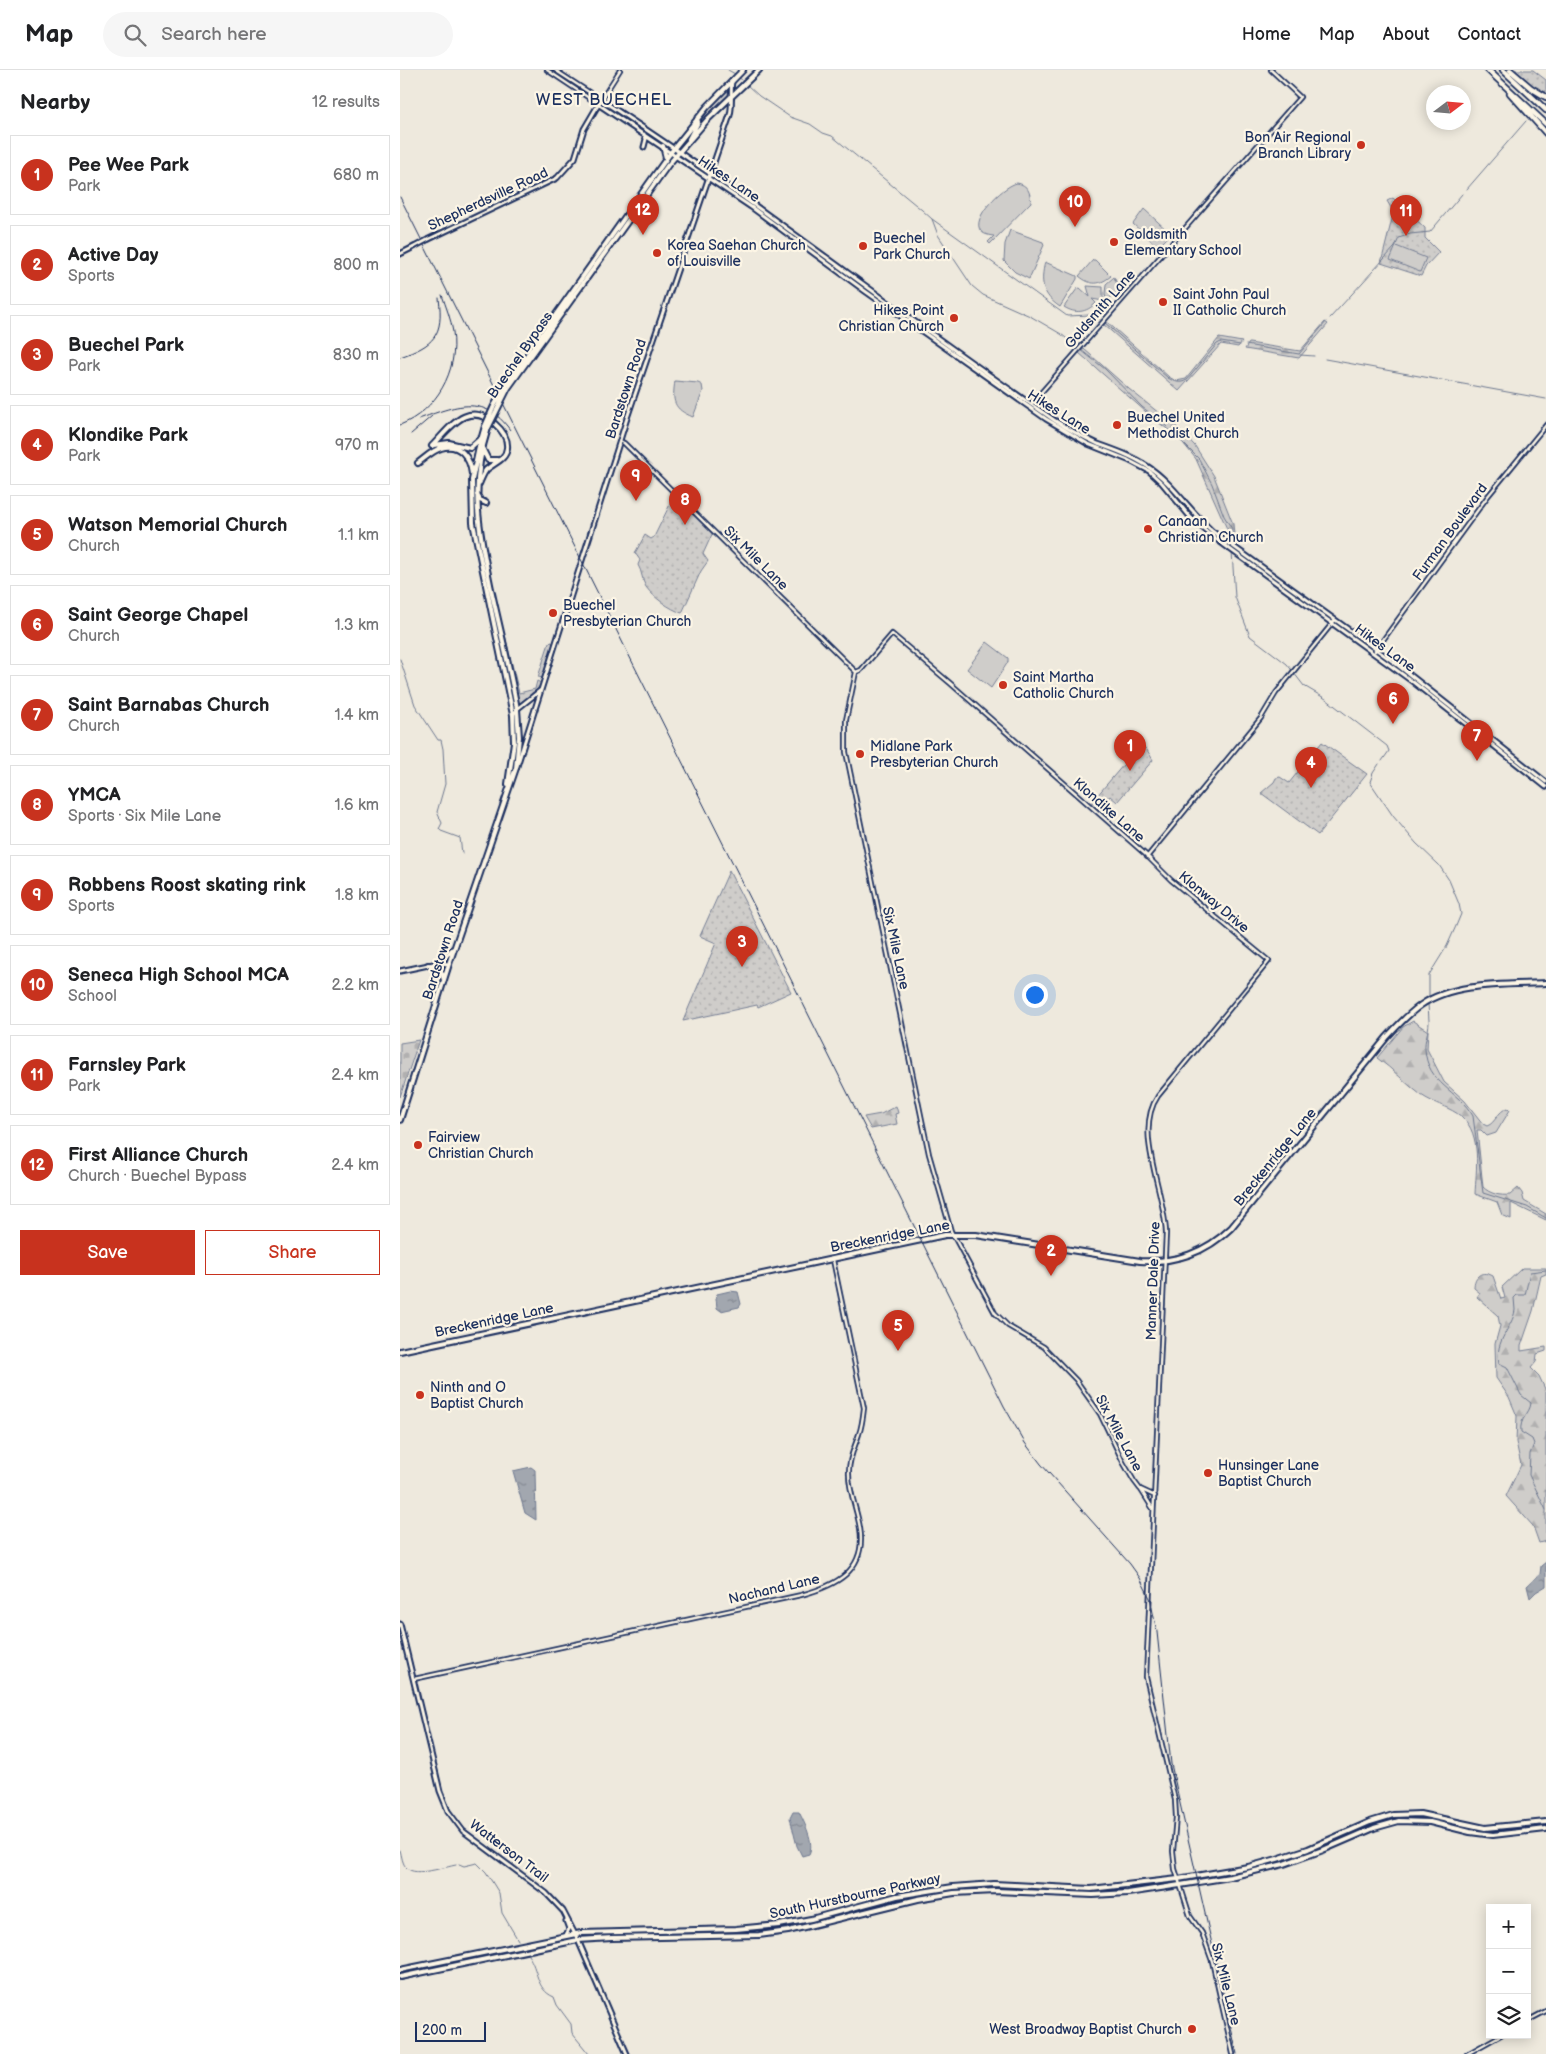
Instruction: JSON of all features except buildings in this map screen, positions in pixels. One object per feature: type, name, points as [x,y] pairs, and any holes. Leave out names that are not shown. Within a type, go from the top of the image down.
[{"type":"highway","points":[[1488,70],[1546,124]]},
{"type":"highway","points":[[1503,70],[1546,110]]},
{"type":"highway","points":[[1510,70],[1530,88],[1546,97]]},
{"type":"highway","points":[[1496,77],[1546,133]]},
{"type":"main road","points":[[733,80],[743,70]]},
{"type":"main road","points":[[732,96],[758,71]]},
{"type":"main road","name":"Bardstown Road","points":[[511,774],[516,768],[528,734],[620,441],[732,106],[731,90],[733,80]]},
{"type":"main road","name":"Buechel Bypass","points":[[516,731],[475,535],[471,506],[472,480],[482,440],[507,386],[671,152],[696,119],[733,80]]},
{"type":"main road","name":"Buechel Bypass","points":[[507,386],[676,156],[708,119],[732,96]]},
{"type":"main road","name":"Hikes Lane","points":[[600,102],[751,207],[854,283],[1030,405],[1071,430],[1132,457],[1154,470],[1191,511],[1233,549],[1333,624],[1375,652]]},
{"type":"main road","name":"Hikes Lane","points":[[600,102],[680,152],[1069,434],[1149,471],[1162,483],[1191,518],[1228,548],[1233,549],[1336,620],[1375,652],[1546,782]]},
{"type":"main road","name":"Shepherdsville Road","points":[[400,254],[557,178],[574,158],[584,129],[600,102]]},
{"type":"main road","points":[[688,142],[698,122],[696,119],[702,121],[708,119]]},
{"type":"main road","points":[[644,134],[646,139],[644,147]]},
{"type":"main road","points":[[663,146],[666,159]]},
{"type":"main road","points":[[486,503],[480,500],[476,490],[485,471],[499,460],[506,450],[506,438],[495,424],[480,415],[468,415],[460,418],[432,446],[449,443],[470,448],[482,440],[483,452],[486,458],[493,461],[499,460]]},
{"type":"main road","name":"Buechel Bypass","points":[[482,440],[476,490],[480,535],[517,709],[516,768]]},
{"type":"main road","points":[[418,463],[441,448],[456,448],[464,453],[469,460],[472,480]]},
{"type":"main road","points":[[499,634],[508,663]]},
{"type":"main road","points":[[513,715],[517,709],[541,689]]},
{"type":"main road","name":"Hikes Lane","points":[[1453,710],[1546,787]]},
{"type":"main road","points":[[516,731],[528,734]]},
{"type":"main road","name":"Bardstown Road","points":[[400,1120],[508,786],[516,731]]},
{"type":"main road","points":[[438,963],[456,945]]},
{"type":"main road","points":[[400,971],[438,963],[449,964]]},
{"type":"main road","points":[[428,965],[440,968],[444,981]]},
{"type":"main road","name":"Breckenridge Lane","points":[[400,1351],[931,1237],[976,1235],[1134,1260],[1164,1262],[1188,1256],[1203,1250],[1226,1233],[1399,1024],[1422,1004],[1434,997],[1458,990],[1546,983]]},
{"type":"main road","name":"Watterson Trail","points":[[400,1624],[440,1791],[452,1817],[471,1838],[552,1899],[566,1918],[578,1940],[627,2054]]},
{"type":"main road","name":"South Hurstbourne Parkway","points":[[400,1970],[566,1935],[617,1931],[736,1929],[779,1925],[811,1919],[897,1896],[962,1886],[1004,1884],[1091,1889],[1178,1879],[1248,1867],[1277,1859],[1308,1849],[1370,1822],[1393,1815],[1420,1814],[1486,1828],[1546,1822]]},
{"type":"main road","name":"South Hurstbourne Parkway","points":[[400,1977],[578,1940],[759,1935],[815,1925],[918,1899],[954,1893],[1008,1891],[1094,1895],[1128,1893],[1180,1885],[1230,1877],[1284,1864],[1374,1828],[1399,1821],[1430,1822],[1470,1832],[1493,1835],[1546,1829]]},
{"type":"main road","points":[[566,1918],[569,1929],[566,1935]]},
{"type":"main road","points":[[584,1955],[583,1946],[587,1940]]},
{"type":"street","name":"Hikes Lane","points":[[547,70],[600,102]]},
{"type":"street","name":"Hikes Lane","points":[[555,70],[600,102]]},
{"type":"street","points":[[600,102],[620,70]]},
{"type":"street","name":"Goldsmith Lane","points":[[1030,405],[1300,97],[1271,70]]},
{"type":"street","name":"Furman Boulevard","points":[[1375,652],[1488,496],[1546,425]]},
{"type":"street","name":"Six Mile Lane","points":[[620,441],[679,496],[856,672],[846,720],[846,752],[929,1154],[953,1235],[998,1317],[1012,1328],[1044,1346],[1084,1391],[1100,1414],[1127,1470],[1154,1510]]},
{"type":"street","name":"Klondike Lane","points":[[856,672],[861,670],[892,634],[952,684],[1147,856],[1261,718],[1276,693],[1336,620]]},
{"type":"street","name":"Klonway Drive","points":[[1147,856],[1171,880],[1269,961]]},
{"type":"street","name":"Manner Dale Drive","points":[[1155,1496],[1165,1218],[1147,1133],[1150,1112],[1164,1089],[1269,961]]},
{"type":"street","name":"Nachand Lane","points":[[414,1679],[810,1592],[832,1586],[844,1577],[854,1563],[860,1545],[860,1529],[848,1472],[851,1456],[860,1432],[864,1408],[832,1258]]},
{"type":"street","name":"Six Mile Lane","points":[[1140,1489],[1155,1496],[1146,1677],[1174,1800],[1176,1817],[1173,1851],[1178,1879],[1190,1916],[1202,1933],[1212,1961],[1233,2054]]},
{"type":"street","points":[[1531,2019],[1546,2011]]},
{"type":"street","points":[[1467,2054],[1495,2039]]},
{"type":"green space","points":[[1513,70],[1533,70],[1546,80],[1546,92],[1531,86]]},
{"type":"green space","points":[[729,89],[730,94],[707,117],[700,118],[725,90]]},
{"type":"green space","points":[[1017,183],[1024,185],[1028,190],[1031,202],[990,244],[988,242],[994,236],[983,233],[979,227],[980,219],[992,200],[1001,192]]},
{"type":"green space","points":[[1393,198],[1425,228],[1425,238],[1439,252],[1426,266],[1421,276],[1381,263],[1393,215],[1393,211],[1387,201]]},
{"type":"green space","points":[[1144,209],[1171,234],[1158,247],[1133,224]]},
{"type":"green space","points":[[1010,230],[1043,242],[1044,245],[1029,279],[1015,272],[1004,261],[1005,244]]},
{"type":"green space","points":[[1396,246],[1426,258],[1420,272],[1390,260]]},
{"type":"green space","points":[[1093,260],[1111,276],[1099,283],[1091,283],[1079,276]]},
{"type":"green space","points":[[1045,262],[1077,276],[1060,307],[1049,298],[1044,288]]},
{"type":"green space","points":[[1114,277],[1121,293],[1106,299],[1106,284]]},
{"type":"green space","points":[[1087,286],[1103,287],[1103,301],[1092,299],[1096,303],[1084,311],[1072,311],[1064,307],[1077,289],[1080,288],[1090,297]]},
{"type":"green space","points":[[1106,321],[1169,377],[1176,381],[1186,379],[1219,338],[1242,342],[1238,347],[1221,344],[1179,391],[1103,324]]},
{"type":"green space","points":[[1325,322],[1328,324],[1299,358],[1245,349],[1249,343],[1300,351]]},
{"type":"green space","points":[[1084,349],[1129,389],[1179,429],[1195,446],[1214,476],[1233,524],[1235,546],[1227,540],[1228,531],[1196,459],[1179,438],[1154,419],[1079,353]]},
{"type":"green space","points":[[675,381],[702,385],[703,391],[693,417],[681,411],[675,404]]},
{"type":"green space","points":[[675,494],[713,532],[703,554],[708,561],[701,571],[682,613],[662,603],[646,587],[638,565],[640,560],[635,553],[645,535],[651,539],[654,537]]},
{"type":"green space","points":[[505,635],[519,693],[535,689],[537,681],[541,683],[536,692],[521,705],[518,703]]},
{"type":"green space","points":[[552,642],[543,678],[538,677],[549,643]]},
{"type":"green space","points":[[987,642],[1008,658],[1008,662],[991,688],[967,669]]},
{"type":"green space","points":[[1322,742],[1367,774],[1318,835],[1261,793],[1276,778],[1280,777],[1289,783]]},
{"type":"green space","points":[[1141,744],[1153,760],[1117,802],[1110,796],[1097,811],[1090,804]]},
{"type":"green space","points":[[729,871],[791,992],[758,1007],[757,1005],[683,1021],[716,943],[700,936]]},
{"type":"green space","points":[[1413,1021],[1428,1031],[1427,1049],[1444,1082],[1465,1101],[1483,1124],[1487,1126],[1501,1112],[1508,1108],[1510,1110],[1496,1133],[1487,1136],[1481,1130],[1477,1130],[1483,1187],[1492,1193],[1503,1195],[1510,1195],[1518,1188],[1522,1193],[1524,1201],[1546,1214],[1546,1220],[1511,1203],[1511,1219],[1502,1215],[1497,1202],[1475,1194],[1477,1164],[1475,1143],[1473,1133],[1468,1124],[1462,1117],[1421,1095],[1377,1058],[1403,1027]]},
{"type":"green space","points":[[419,1040],[400,1097],[400,1043]]},
{"type":"green space","points":[[896,1106],[898,1113],[895,1114],[897,1124],[871,1129],[864,1117],[881,1114]]},
{"type":"green space","points":[[1522,1268],[1546,1268],[1546,1274],[1541,1276],[1533,1311],[1521,1346],[1521,1351],[1546,1347],[1546,1351],[1537,1354],[1536,1362],[1531,1368],[1539,1376],[1546,1391],[1546,1541],[1539,1543],[1533,1526],[1506,1496],[1521,1465],[1516,1442],[1517,1416],[1509,1397],[1496,1378],[1495,1344],[1500,1326],[1498,1316],[1477,1297],[1480,1293],[1474,1288],[1475,1280],[1479,1275],[1489,1274],[1493,1276],[1501,1299],[1505,1298],[1502,1287]]},
{"type":"water","points":[[730,1291],[738,1292],[741,1304],[739,1307],[721,1311],[717,1308],[717,1294]]},
{"type":"water","points":[[531,1467],[535,1470],[536,1520],[525,1513],[513,1471]]},
{"type":"water","points":[[1546,1562],[1546,1586],[1530,1598],[1527,1586],[1540,1574],[1541,1566]]},
{"type":"water","points":[[793,1812],[799,1812],[806,1827],[811,1844],[809,1854],[802,1856],[797,1846],[790,1818]]},
{"type":"waterway","points":[[728,70],[744,82]]},
{"type":"waterway","points":[[747,85],[759,96],[790,117],[810,124],[823,133],[832,136],[922,210],[932,219],[938,235],[972,286],[983,295],[1030,316],[1061,334],[1105,369],[1142,407],[1163,423],[1199,459],[1212,484],[1224,516],[1232,529],[1231,543]]},
{"type":"waterway","points":[[1467,189],[1526,121]]},
{"type":"waterway","points":[[1330,318],[1395,247],[1399,238],[1410,234],[1430,232],[1462,194]]},
{"type":"waterway","points":[[932,219],[1067,316],[1090,315],[1100,319]]},
{"type":"waterway","points":[[1104,322],[1168,378],[1178,382],[1187,380],[1217,344],[1221,342],[1240,345]]},
{"type":"waterway","points":[[1246,345],[1299,354],[1326,322]]},
{"type":"waterway","points":[[1300,355],[1314,356]]},
{"type":"waterway","points":[[1325,359],[1546,399]]},
{"type":"waterway","points":[[1232,552],[1235,597],[1250,636],[1287,664],[1304,686],[1326,699],[1387,746],[1389,751],[1382,761]]},
{"type":"waterway","points":[[400,659],[415,705],[438,740],[441,740],[445,784],[437,812],[442,823],[439,829],[460,838],[462,853]]},
{"type":"waterway","points":[[1379,764],[1370,782],[1393,816],[1416,843],[1439,865],[1449,880],[1459,904],[1461,914],[1456,926],[1447,946],[1429,975],[1429,999]]},
{"type":"waterway","points":[[1428,1003],[1429,1021]]},
{"type":"waterway","points":[[1429,1022],[1425,1042],[1427,1061],[1437,1079],[1467,1107],[1473,1116],[1483,1193],[1527,1207],[1546,1218]]},
{"type":"waterway","points":[[1546,1270],[1530,1272],[1525,1295],[1517,1295],[1514,1298],[1514,1316],[1501,1341],[1498,1355],[1499,1363],[1507,1367],[1521,1395],[1531,1403],[1523,1420],[1521,1432],[1532,1439],[1534,1444],[1530,1454],[1529,1475],[1546,1510]]},
{"type":"waterway","points":[[400,1850],[404,1864],[411,1871],[423,1872],[456,1865]]},
{"type":"waterway","points":[[459,1864],[464,1866],[477,1863],[486,1872],[499,1893],[502,1913],[518,1940]]},
{"type":"waterway","points":[[528,1955],[543,1989],[554,1997],[557,2005],[571,2024],[572,2033],[589,2054]]},
{"type":"railway","points":[[400,197],[1004,1406],[1025,1443],[1041,1464],[1130,1564],[1140,1578],[1150,1598],[1157,1632],[1171,1764],[1237,2054]]},
{"type":"railway","points":[[400,425],[413,419],[434,400],[448,375],[454,347],[453,332],[442,295]]},
{"type":"railway","points":[[400,357],[421,348],[434,337],[440,322],[439,298]]},
{"type":"railway","points":[[419,419],[456,407],[479,407],[490,411],[500,418],[510,430]]},
{"type":"railway","points":[[411,434],[432,416]]},
{"type":"place","name":"Bon Air Regional Branch Library","points":[[1361,145]]},
{"type":"place","name":"Seneca High School MCA","points":[[1075,227]]},
{"type":"place","name":"First Alliance Church","points":[[643,235]]},
{"type":"place","name":"Farnsley Park","points":[[1406,236]]},
{"type":"place","name":"Goldsmith Elementary School","points":[[1114,242]]},
{"type":"place","name":"Buechel Park Church","points":[[863,246]]},
{"type":"place","name":"Korea Saehan Church of Louisville","points":[[657,253]]},
{"type":"place","name":"Saint John Paul II Catholic Church","points":[[1163,302]]},
{"type":"place","name":"Hikes Point Christian Church","points":[[954,318]]},
{"type":"place","name":"Buechel United Methodist Church","points":[[1117,425]]},
{"type":"place","name":"Robbens Roost skating rink","points":[[636,501]]},
{"type":"place","name":"YMCA","points":[[685,525]]},
{"type":"place","name":"Canaan Christian Church","points":[[1148,529]]},
{"type":"place","name":"Buechel Presbyterian Church","points":[[553,613]]},
{"type":"place","name":"Saint Martha Catholic Church","points":[[1003,685]]},
{"type":"place","name":"Saint George Chapel","points":[[1393,724]]},
{"type":"place","name":"Midlane Park Presbyterian Church","points":[[860,754]]},
{"type":"place","name":"Saint Barnabas Church","points":[[1477,761]]},
{"type":"place","name":"Pee Wee Park","points":[[1130,771]]},
{"type":"place","name":"Klondike Park","points":[[1311,788]]},
{"type":"place","name":"Buechel Park","points":[[742,967]]},
{"type":"place","name":"Fairview Christian Church","points":[[418,1145]]},
{"type":"place","name":"Active Day","points":[[1051,1276]]},
{"type":"place","name":"Watson Memorial Church","points":[[898,1351]]},
{"type":"place","name":"Ninth and O Baptist Church","points":[[420,1395]]},
{"type":"place","name":"Hunsinger Lane Baptist Church","points":[[1208,1473]]},
{"type":"place","name":"West Broadway Baptist Church","points":[[1192,2029]]},
{"type":"district","name":"WEST BUECHEL","points":[[604,100]]}]
